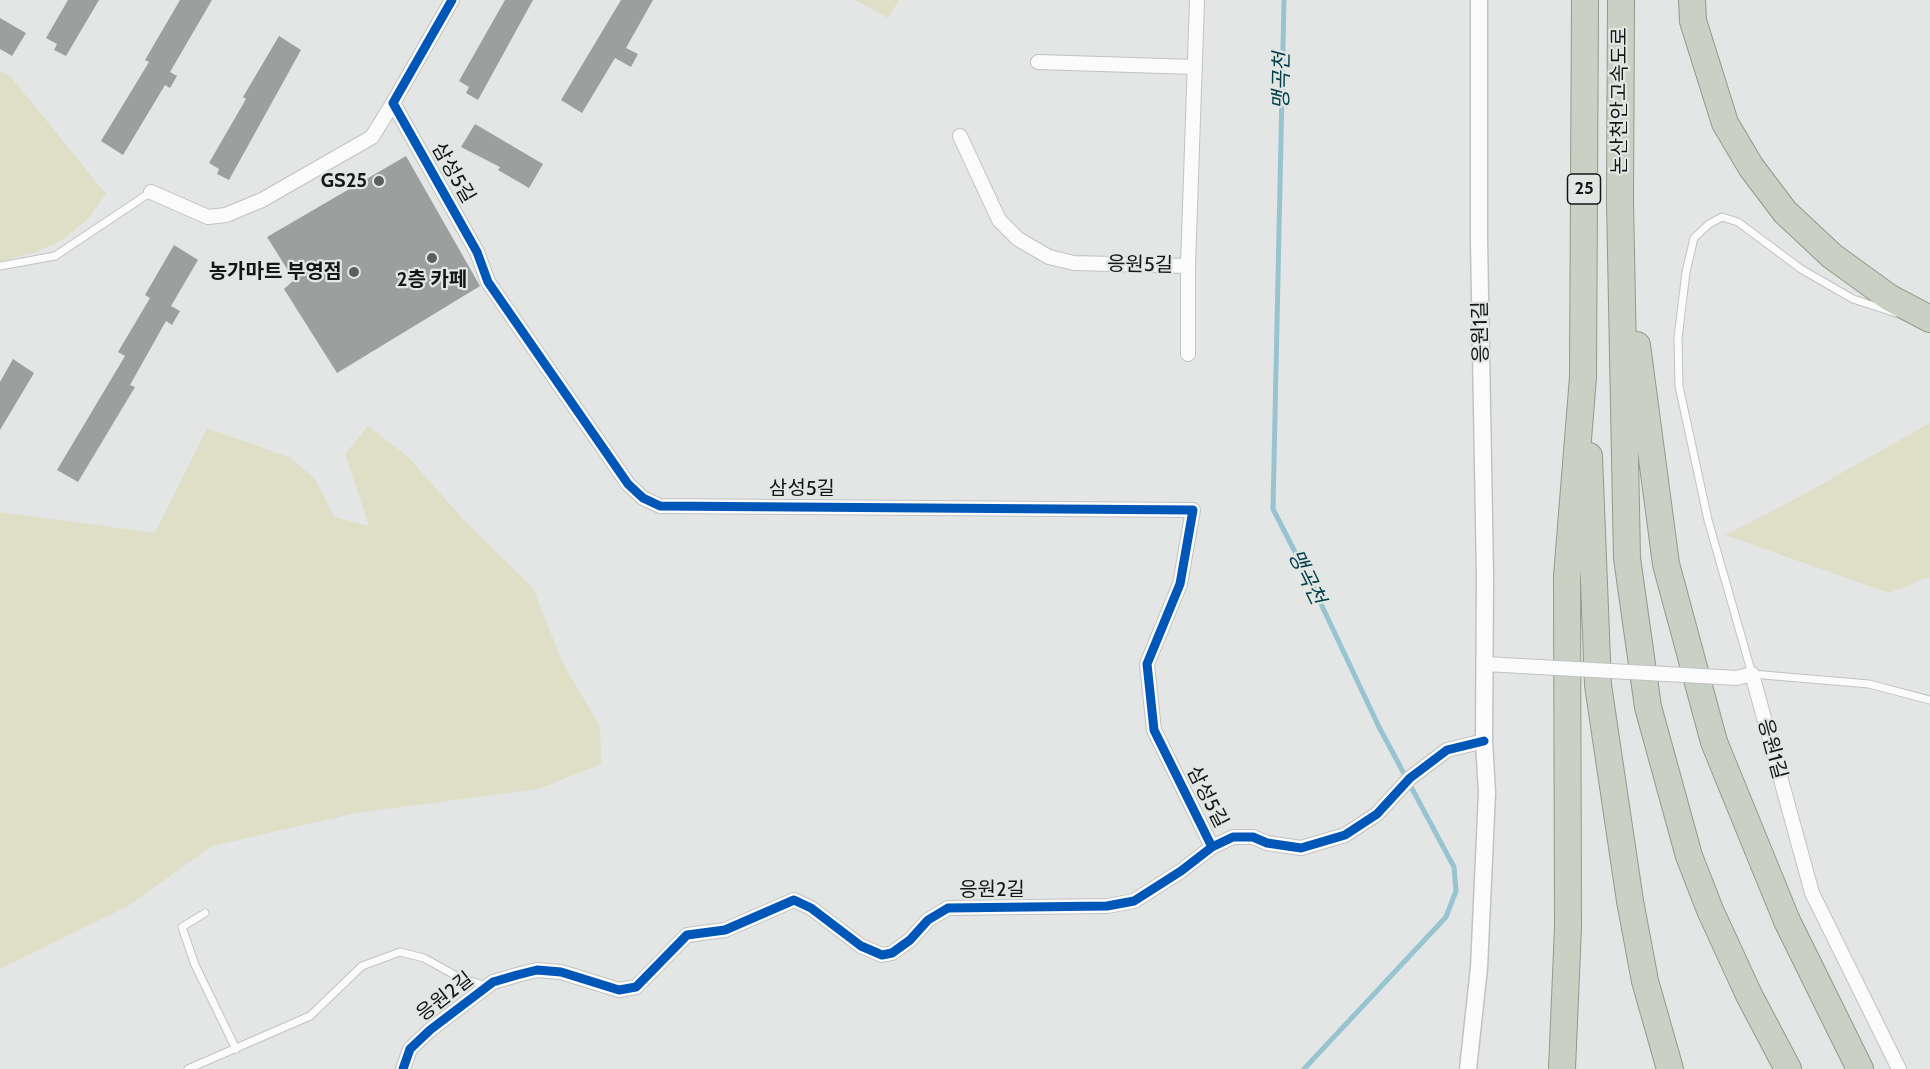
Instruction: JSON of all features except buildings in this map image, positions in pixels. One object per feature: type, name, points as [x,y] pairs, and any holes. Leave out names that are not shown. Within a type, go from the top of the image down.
[{"type":"highway","name":"논산천안고속도로","points":[[1583,377],[1585,0]]},
{"type":"highway","name":"논산천안고속도로","points":[[1620,202],[1621,0]]},
{"type":"highway","points":[[1692,0],[1693,21],[1725,123],[1751,167],[1785,212],[1832,256],[1890,298],[1930,320]]},
{"type":"highway","points":[[1620,202],[1627,558],[1648,707],[1689,856],[1701,888],[1749,995],[1788,1069]]},
{"type":"highway","points":[[1620,202],[1666,564],[1714,742],[1787,921],[1860,1069]]},
{"type":"highway","points":[[1562,1069],[1568,927],[1567,576],[1583,377]]},
{"type":"highway","points":[[1583,377],[1592,484],[1598,685],[1630,901],[1645,981],[1670,1069]]},
{"type":"street","points":[[151,192],[208,217],[226,215],[262,200],[372,137],[452,0]]},
{"type":"street","name":"응원5길","points":[[960,136],[999,220],[1018,239],[1049,257],[1074,263],[1188,266],[1197,0]]},
{"type":"street","name":"응원1길","points":[[1468,1069],[1479,968],[1488,793],[1484,741],[1479,0]]},
{"type":"street","points":[[1038,62],[1194,67]]},
{"type":"street","name":"삼성5길","points":[[393,103],[477,252],[488,282],[628,484],[652,503],[670,506],[1193,510],[1180,584],[1147,664],[1154,730],[1212,847]]},
{"type":"street","points":[[1188,266],[1188,354]]},
{"type":"street","points":[[1485,664],[1737,678],[1752,674]]},
{"type":"street","name":"응원1길","points":[[1752,674],[1812,893],[1899,1069]]},
{"type":"street","name":"응원2길","points":[[403,1069],[410,1049],[430,1030],[493,982],[537,970],[561,972],[619,990],[636,987],[687,936],[725,930],[794,900],[812,908],[861,946],[882,955],[892,952],[910,940],[928,920],[948,908],[1096,907],[1134,901],[1181,871],[1212,847],[1233,837],[1253,837],[1267,843],[1301,848],[1345,835],[1377,814],[1416,774],[1447,750],[1484,741]]},
{"type":"lane","points":[[0,266],[55,256],[151,192]]},
{"type":"lane","points":[[1930,320],[1853,299],[1801,268],[1738,222],[1722,217],[1709,224],[1694,238],[1686,272],[1678,338],[1679,386],[1708,520],[1752,674],[1869,684],[1930,700]]},
{"type":"lane","points":[[205,913],[182,927],[195,965],[236,1049]]},
{"type":"lane","points":[[188,1069],[310,1016],[362,966],[400,952],[424,958],[460,978],[488,986]]},
{"type":"green space","points":[[855,0],[899,0],[888,18]]},
{"type":"green space","points":[[0,71],[10,76],[106,194],[88,219],[62,240],[34,253],[0,261]]},
{"type":"green space","points":[[1930,423],[1930,577],[1889,593],[1725,535],[1792,501]]},
{"type":"green space","points":[[368,426],[406,455],[464,520],[533,588],[563,664],[600,726],[601,764],[538,789],[356,813],[212,846],[128,906],[0,969],[0,512],[155,533],[207,428],[291,458],[315,479],[334,517],[369,526],[345,454]]},
{"type":"waterway","name":"맹곡천","points":[[1284,0],[1273,509],[1314,589],[1379,727],[1454,867],[1456,891],[1446,917],[1304,1069]]},
{"type":"cycle path","points":[[452,0],[393,103],[477,252],[488,282],[628,484],[643,498],[660,506],[1193,510],[1180,584],[1147,664],[1154,730],[1212,847]]},
{"type":"cycle path","points":[[403,1069],[410,1049],[430,1030],[493,982],[537,970],[561,972],[619,990],[636,987],[687,935],[725,930],[794,900],[811,908],[861,946],[882,955],[892,953],[910,940],[928,920],[948,908],[1107,906],[1134,901],[1181,871],[1212,847],[1233,837],[1253,837],[1267,843],[1301,848],[1345,835],[1377,814],[1410,778],[1447,750],[1484,741]]},
{"type":"place","name":"GS25","points":[[379,181]]},
{"type":"place","name":"2층 카페","points":[[432,258]]},
{"type":"place","name":"농가마트 부영점","points":[[354,272]]}]
